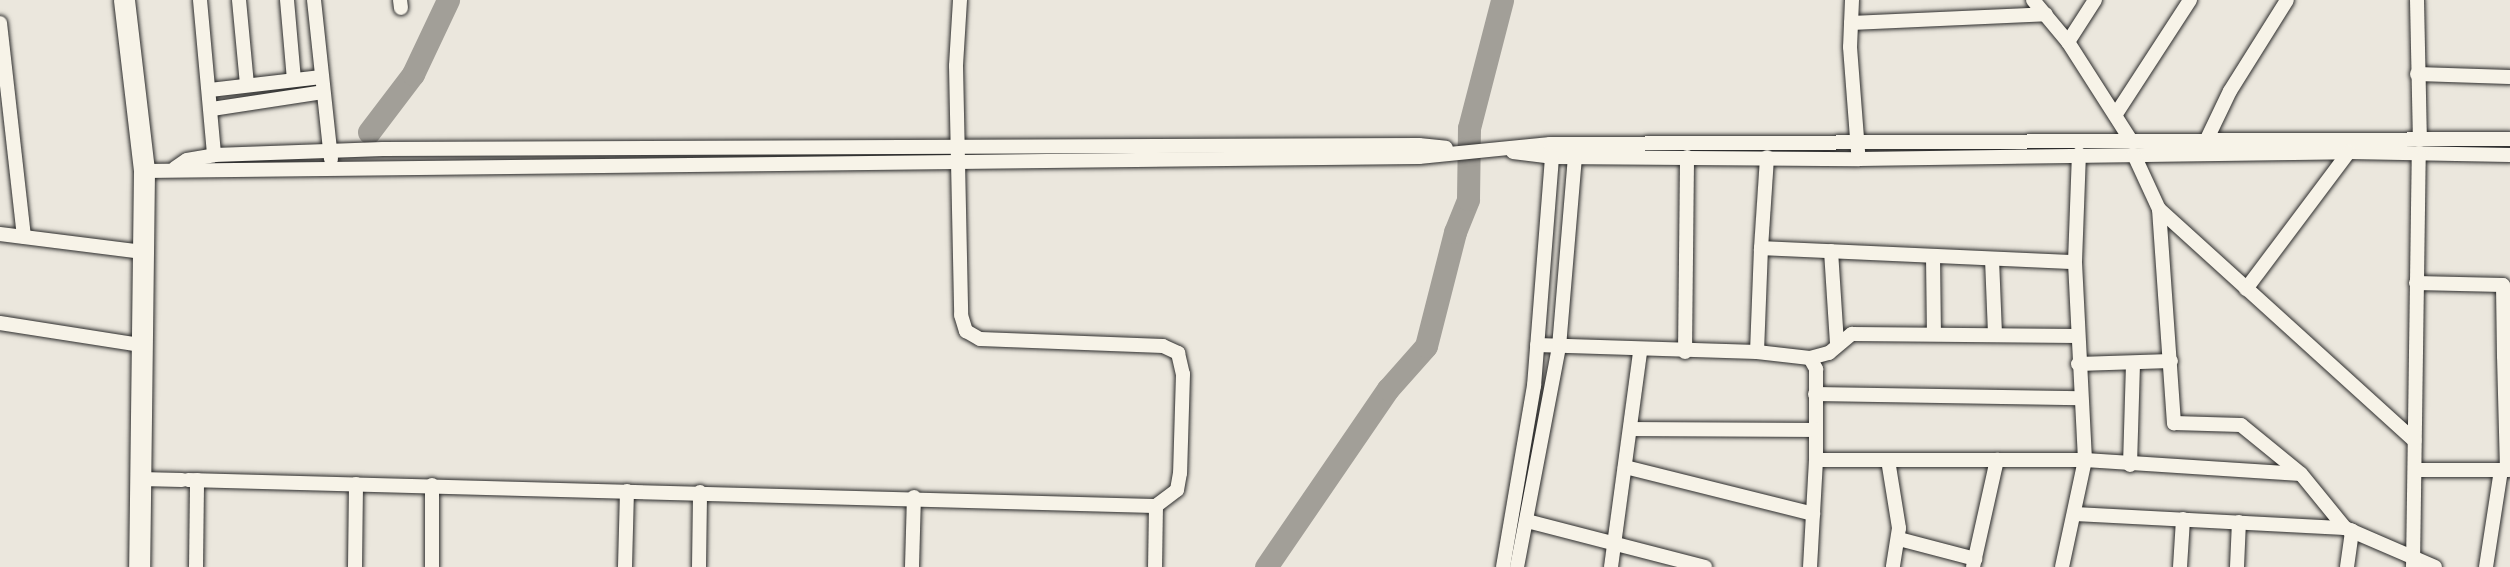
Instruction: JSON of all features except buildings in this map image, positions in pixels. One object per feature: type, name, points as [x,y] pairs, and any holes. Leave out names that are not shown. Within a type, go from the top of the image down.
[{"type":"main road","points":[[124,0],[144,171],[139,567]]},
{"type":"street","points":[[200,0],[212,109],[214,155]]},
{"type":"street","points":[[247,0],[239,0],[247,85]]},
{"type":"street","points":[[287,0],[294,80]]},
{"type":"street","points":[[314,0],[329,152],[333,167]]},
{"type":"street","points":[[140,479],[914,497],[1156,506],[1177,490],[1180,473],[1183,374],[1178,353],[1163,346],[980,339],[966,331],[961,315],[960,149],[956,66],[960,0]]},
{"type":"street","points":[[1852,0],[1859,159]]},
{"type":"street","points":[[2033,0],[2068,42],[2116,114],[2159,209],[2174,423],[2241,425],[2301,474],[2348,529],[2413,562],[2435,567]]},
{"type":"street","points":[[2068,42],[2095,0]]},
{"type":"street","points":[[2116,114],[2190,0]]},
{"type":"street","points":[[2206,141],[2230,91],[2287,0]]},
{"type":"street","points":[[2413,562],[2419,147],[2417,0]]},
{"type":"street","points":[[1851,23],[2046,13]]},
{"type":"street","points":[[0,23],[24,237]]},
{"type":"street","points":[[2417,74],[2510,77]]},
{"type":"street","points":[[210,90],[294,80],[322,84]]},
{"type":"street","points":[[212,109],[322,84]]},
{"type":"street","points":[[144,171],[175,169],[187,174],[333,167],[960,165],[1419,157],[1461,150],[1550,144],[1857,143],[2349,152],[2510,139]]},
{"type":"street","points":[[1501,149],[1552,157],[1859,159],[2079,155],[2206,141],[2419,147],[2510,155]]},
{"type":"street","points":[[175,169],[187,160],[214,155],[329,152],[1419,145],[1461,150]]},
{"type":"street","points":[[2246,289],[2349,152]]},
{"type":"street","points":[[2062,567],[2085,460],[2077,336],[2079,155]]},
{"type":"street","points":[[1503,567],[1534,386],[1552,157]]},
{"type":"street","points":[[1517,567],[1559,347],[1575,157]]},
{"type":"street","points":[[1757,352],[1766,157]]},
{"type":"street","points":[[1685,352],[1687,158]]},
{"type":"street","points":[[2159,209],[2415,441]]},
{"type":"street","points":[[0,234],[143,252]]},
{"type":"street","points":[[1761,248],[2076,262]]},
{"type":"street","points":[[1832,251],[1837,343]]},
{"type":"street","points":[[1933,256],[1934,333]]},
{"type":"street","points":[[1992,259],[1995,334]]},
{"type":"street","points":[[2416,284],[2507,285],[2506,470],[2486,567]]},
{"type":"street","points":[[0,323],[141,345]]},
{"type":"street","points":[[1537,345],[1640,352],[1757,352],[1810,358],[1829,353],[1837,343],[1852,334],[2077,336]]},
{"type":"street","points":[[1611,567],[1640,352]]},
{"type":"street","points":[[1810,358],[1816,369],[1816,460],[1810,567]]},
{"type":"street","points":[[2078,364],[2171,361]]},
{"type":"street","points":[[2130,465],[2133,364]]},
{"type":"street","points":[[1815,394],[2081,398]]},
{"type":"street","points":[[1630,429],[1815,430]]},
{"type":"street","points":[[1816,460],[2085,460],[2301,474]]},
{"type":"street","points":[[1888,460],[1899,539],[1893,567]]},
{"type":"street","points":[[1899,539],[1974,563],[1997,460]]},
{"type":"street","points":[[1625,467],[1813,514]]},
{"type":"street","points":[[2415,470],[2506,470]]},
{"type":"street","points":[[189,480],[196,567]]},
{"type":"street","points":[[355,567],[356,484]]},
{"type":"street","points":[[432,485],[432,567]]},
{"type":"street","points":[[625,567],[627,491]]},
{"type":"street","points":[[699,567],[700,492]]},
{"type":"street","points":[[912,567],[914,497]]},
{"type":"street","points":[[1155,567],[1156,506]]},
{"type":"street","points":[[2075,514],[2348,529]]},
{"type":"street","points":[[2180,567],[2183,519]]},
{"type":"street","points":[[1527,521],[1687,565],[1705,567]]},
{"type":"street","points":[[2237,567],[2239,522]]},
{"type":"street","points":[[2347,567],[2348,529]]},
{"type":"waterway","points":[[369,132],[413,74],[448,0]]},
{"type":"waterway","points":[[1266,567],[1388,389],[1426,346],[1455,232],[1468,199],[1469,128],[1502,0]]}]
